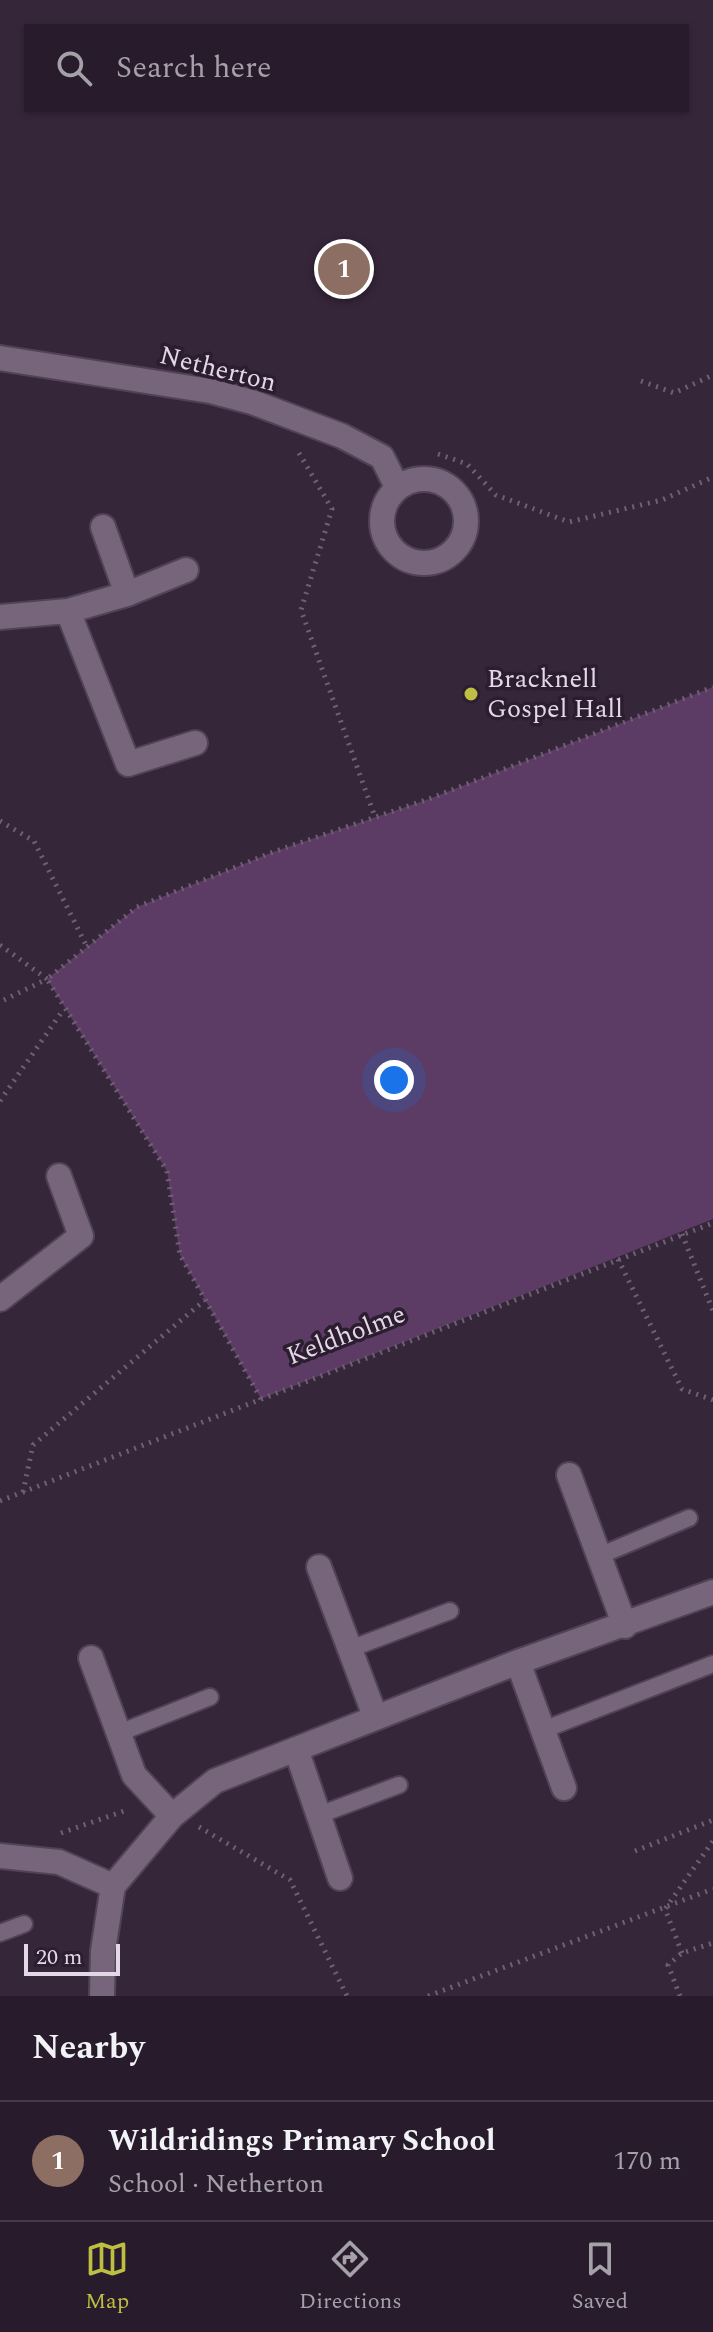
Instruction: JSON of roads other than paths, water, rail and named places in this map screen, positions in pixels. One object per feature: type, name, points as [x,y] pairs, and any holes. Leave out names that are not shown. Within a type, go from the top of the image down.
[{"type":"street","name":"Netherton","points":[[0,358],[210,391],[252,402],[342,436],[382,457],[397,487]]},
{"type":"street","points":[[103,527],[127,594]]},
{"type":"street","points":[[0,617],[68,611],[127,594],[186,570]]},
{"type":"street","points":[[68,611],[128,764],[195,743]]},
{"type":"street","points":[[0,1299],[81,1236],[59,1176]]},
{"type":"street","points":[[569,1475],[625,1626]]},
{"type":"street","points":[[319,1567],[375,1716]]},
{"type":"street","points":[[102,1996],[103,1951],[113,1886],[171,1817],[215,1781],[375,1716],[713,1592]]},
{"type":"street","points":[[91,1658],[134,1775],[171,1817]]},
{"type":"street","points":[[518,1662],[564,1788]]},
{"type":"street","points":[[296,1749],[340,1878]]},
{"type":"street","points":[[0,1856],[59,1862],[113,1886]]},
{"type":"lane","points":[[599,1556],[689,1518]]},
{"type":"lane","points":[[350,1649],[450,1611]]},
{"type":"lane","points":[[543,1730],[713,1664]]},
{"type":"lane","points":[[119,1733],[210,1697]]},
{"type":"lane","points":[[319,1815],[399,1785]]},
{"type":"lane","points":[[0,1933],[24,1924]]},
{"type":"place","name":"Wildridings Primary School","points":[[344,269]]},
{"type":"place","name":"Bracknell Gospel Hall","points":[[471,694]]}]
